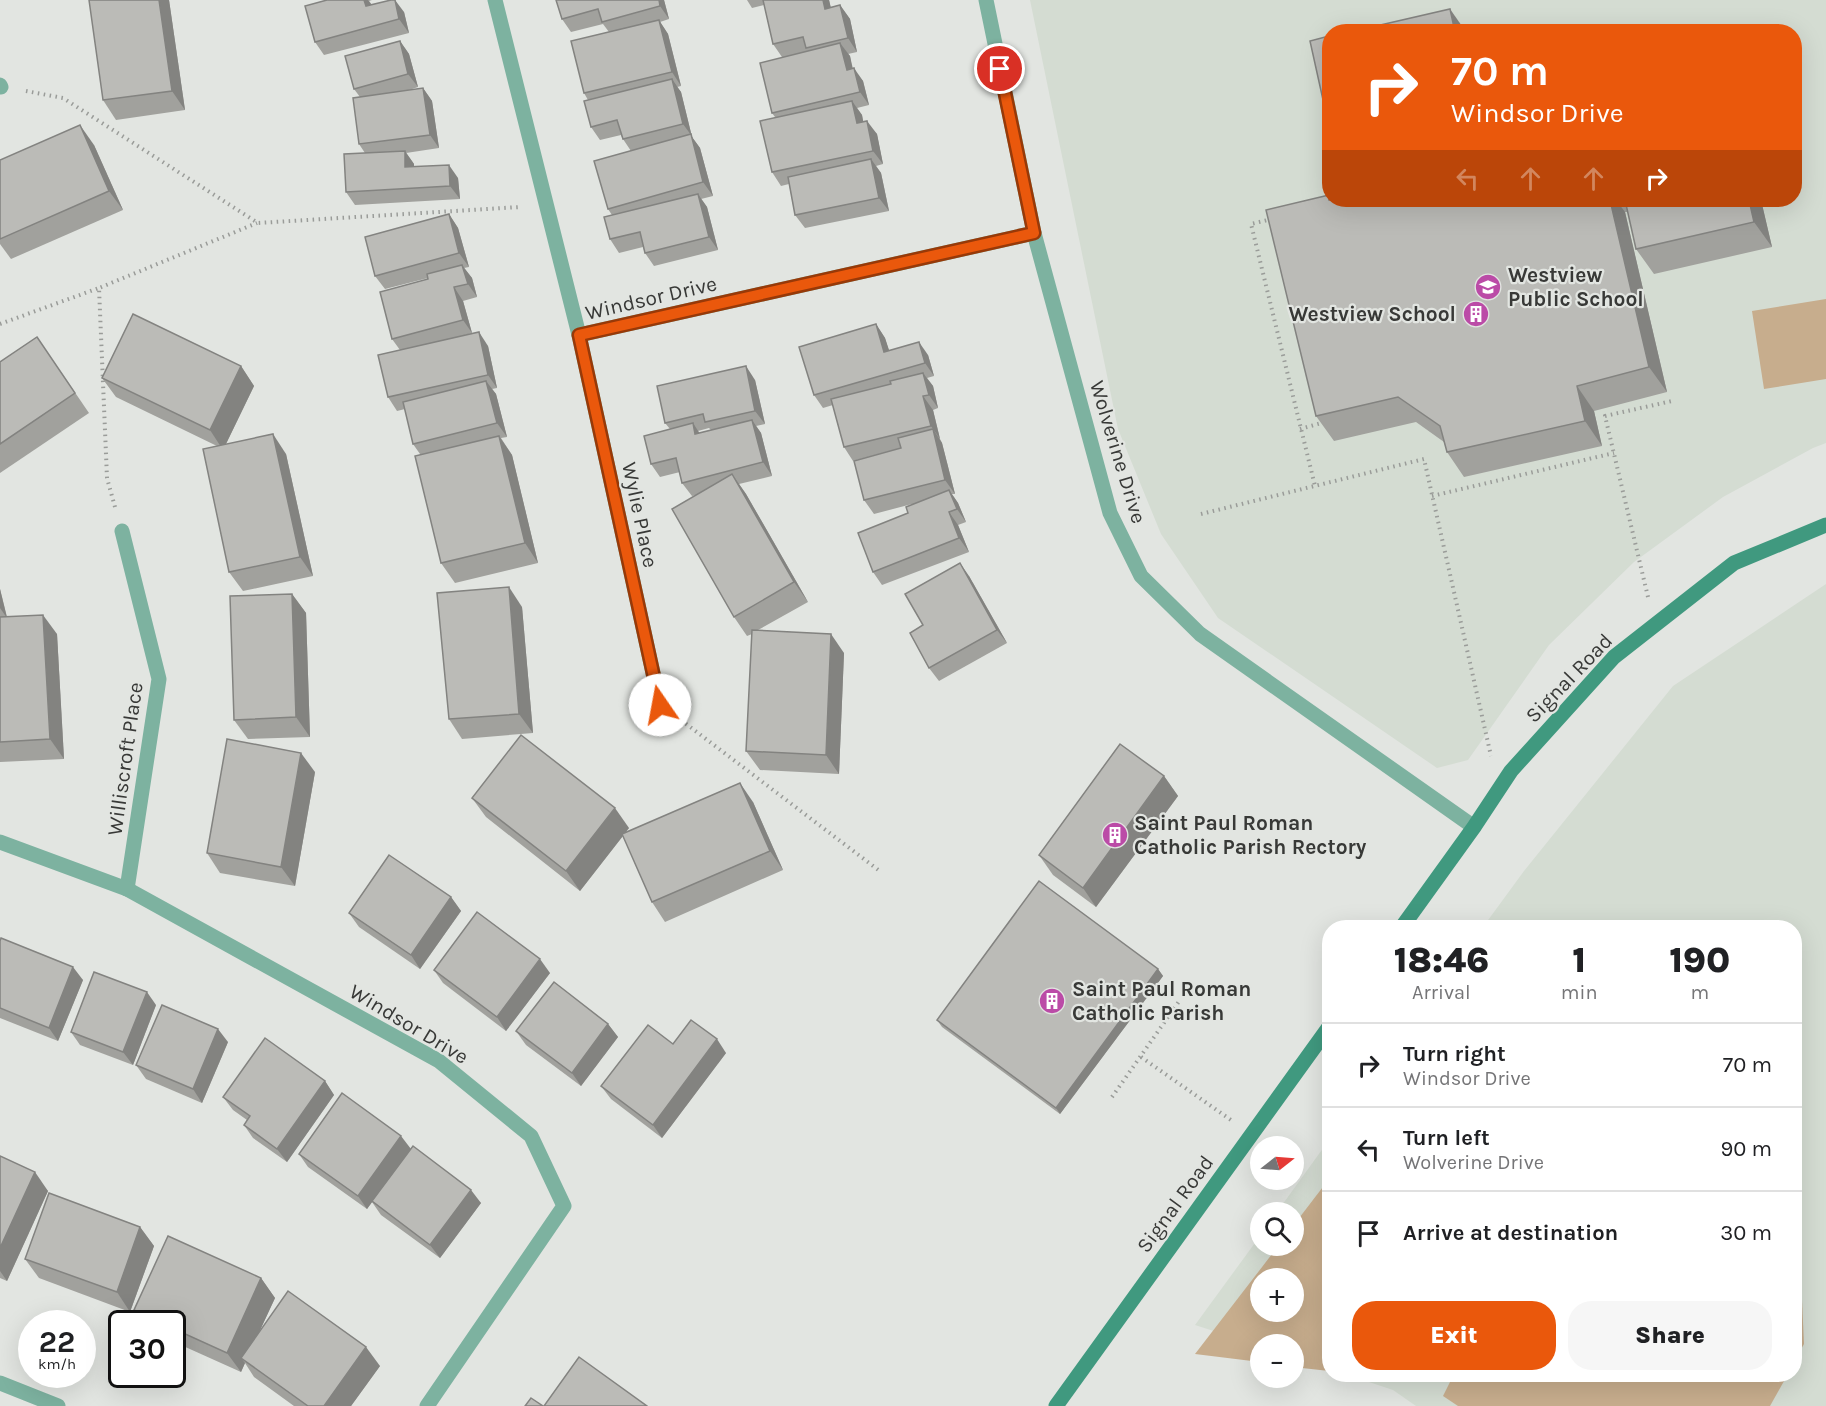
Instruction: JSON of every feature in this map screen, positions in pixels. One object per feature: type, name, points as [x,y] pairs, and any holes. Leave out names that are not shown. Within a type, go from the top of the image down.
[{"type":"street","name":"Windsor Drive","points":[[495,0],[579,335],[1034,233]]},
{"type":"street","name":"Wolverine Drive","points":[[986,0],[1034,233],[1110,513],[1141,576],[1200,634],[1474,827]]},
{"type":"street","name":"Wylie Place","points":[[579,335],[660,705]]},
{"type":"street","name":"Signal Road","points":[[1407,920],[1511,771],[1614,657],[1734,563],[1826,525]]},
{"type":"street","name":"Williscroft Place","points":[[122,531],[159,679],[127,889]]},
{"type":"street","name":"Windsor Drive","points":[[0,842],[127,889],[439,1061],[531,1136],[564,1206],[427,1406]]},
{"type":"street","name":"Signal Road","points":[[1056,1406],[1322,1038]]},
{"type":"street","points":[[0,1383],[58,1406]]},
{"type":"path","points":[[1,86],[63,98],[258,223]]},
{"type":"path","points":[[0,324],[99,288],[258,223],[546,206]]},
{"type":"path","points":[[1272,219],[1251,224],[1315,486]]},
{"type":"path","points":[[99,288],[107,478],[122,531]]},
{"type":"path","points":[[1654,624],[1605,416],[1672,401]]},
{"type":"path","points":[[1300,429],[1324,422]]},
{"type":"path","points":[[1432,496],[1614,453]]},
{"type":"path","points":[[1202,514],[1424,459],[1498,789]]},
{"type":"path","points":[[660,705],[881,872]]},
{"type":"path","points":[[1112,1097],[1180,1000]]},
{"type":"path","points":[[1141,1057],[1251,1135]]},
{"type":"shaded area","points":[[1030,0],[1826,0],[1826,443],[1723,497],[1634,562],[1549,645],[1468,760],[1437,768],[1218,618],[1161,534],[1118,429]]},
{"type":"shaded area","points":[[1826,299],[1826,379],[1764,389],[1752,311]]},
{"type":"shaded area","points":[[1826,584],[1826,1406],[1416,1406],[1393,1390],[1369,1382],[1802,1382],[1802,920],[1488,920],[1524,871],[1673,686]]},
{"type":"shaded area","points":[[1322,1150],[1322,1364],[1304,1352],[1304,1334],[1250,1334],[1250,1343],[1195,1325],[1250,1250],[1250,1256],[1304,1256],[1304,1202],[1284,1202],[1293,1190],[1304,1190],[1304,1175]]},
{"type":"shaded area","points":[[1322,1188],[1322,1370],[1304,1368],[1304,1334],[1250,1334],[1250,1361],[1195,1354],[1250,1283],[1250,1322],[1304,1322],[1304,1268],[1261,1268],[1271,1256],[1304,1256],[1304,1212]]},
{"type":"shaded area","points":[[1802,1300],[1804,1344],[1802,1348]]},
{"type":"shaded area","points":[[1450,1382],[1784,1382],[1770,1406],[1458,1406],[1443,1396]]},
{"type":"building","points":[[89,0],[159,0],[172,91],[103,100]]},
{"type":"building","points":[[327,0],[364,0],[366,6],[395,0],[399,19],[315,42],[305,6]]},
{"type":"building","points":[[556,0],[659,0],[660,6],[602,22],[598,9],[562,19]]},
{"type":"building","points":[[763,0],[823,0],[825,9],[840,5],[848,38],[806,48],[803,37],[773,44]]},
{"type":"building","points":[[1450,9],[1453,24],[1385,24]]},
{"type":"building","points":[[659,20],[672,72],[584,93],[571,41]]},
{"type":"building","points":[[1322,38],[1322,95],[1310,41]]},
{"type":"building","points":[[400,41],[408,74],[354,89],[345,56]]},
{"type":"building","points":[[840,43],[847,70],[854,68],[860,92],[772,113],[760,63]]},
{"type":"building","points":[[672,79],[683,124],[623,139],[617,120],[591,127],[584,101]]},
{"type":"building","points":[[423,88],[430,135],[359,144],[353,98]]},
{"type":"building","points":[[852,101],[857,123],[867,121],[873,151],[772,172],[760,121]]},
{"type":"building","points":[[80,125],[109,191],[0,239],[0,160]]},
{"type":"building","points":[[691,134],[703,182],[608,209],[594,161]]},
{"type":"building","points":[[405,151],[405,167],[449,165],[450,186],[346,192],[344,154]]},
{"type":"building","points":[[871,159],[879,198],[795,215],[788,177]]},
{"type":"building","points":[[698,194],[709,237],[645,253],[640,232],[610,239],[604,217]]},
{"type":"building","name":"Westview School","points":[[1322,197],[1322,207],[1612,207],[1649,367],[1577,386],[1585,421],[1447,452],[1440,426],[1398,397],[1316,416],[1266,210]]},
{"type":"building","points":[[1627,207],[1751,207],[1754,222],[1636,249]]},
{"type":"building","points":[[449,214],[459,253],[375,276],[365,237]]},
{"type":"building","points":[[462,265],[468,284],[454,287],[463,320],[392,339],[380,292],[428,279],[427,274]]},
{"type":"building","points":[[133,314],[241,366],[210,430],[102,378]]},
{"type":"building","points":[[876,324],[884,352],[919,342],[925,363],[814,395],[799,347]]},
{"type":"building","points":[[479,332],[488,375],[388,397],[378,355]]},
{"type":"building","points":[[37,337],[75,393],[0,444],[0,362]]},
{"type":"building","points":[[746,366],[755,411],[705,422],[703,414],[665,423],[657,386]]},
{"type":"building","points":[[923,373],[929,395],[923,396],[931,426],[844,447],[831,399],[891,384],[890,381]]},
{"type":"building","points":[[486,381],[497,423],[413,444],[403,402]]},
{"type":"building","points":[[752,420],[763,462],[682,483],[676,458],[651,464],[644,436],[693,423],[695,434]]},
{"type":"building","points":[[933,429],[945,480],[864,500],[854,461],[901,448],[898,438]]},
{"type":"building","points":[[273,434],[300,557],[229,572],[203,449]]},
{"type":"building","points":[[499,436],[525,543],[441,563],[415,456]]},
{"type":"building","points":[[732,474],[794,582],[734,617],[672,509]]},
{"type":"building","points":[[949,490],[957,509],[949,512],[959,538],[873,572],[858,533],[908,513],[906,507]]},
{"type":"building","points":[[960,563],[997,630],[929,668],[910,633],[923,625],[905,594]]},
{"type":"building","points":[[509,587],[519,714],[449,719],[437,593]]},
{"type":"building","points":[[292,594],[296,717],[234,720],[230,596]]},
{"type":"building","points":[[43,615],[50,739],[0,742],[0,617]]},
{"type":"building","points":[[752,630],[831,634],[826,755],[746,751]]},
{"type":"building","points":[[521,735],[615,808],[566,871],[472,798]]},
{"type":"building","points":[[227,739],[301,753],[281,867],[207,853]]},
{"type":"building","points":[[1120,744],[1164,776],[1083,888],[1039,855]]},
{"type":"building","points":[[740,783],[770,851],[652,902],[622,834]]},
{"type":"building","points":[[389,855],[451,897],[411,955],[349,913]]},
{"type":"building","name":"Saint Paul Roman Catholic Parish","points":[[1039,881],[1158,969],[1056,1108],[937,1020]]},
{"type":"building","points":[[477,912],[540,959],[497,1017],[434,970]]},
{"type":"building","points":[[1,938],[73,967],[49,1028],[0,1008]]},
{"type":"building","points":[[94,972],[147,992],[123,1052],[71,1032]]},
{"type":"building","points":[[554,982],[608,1024],[572,1073],[516,1031]]},
{"type":"building","points":[[162,1005],[218,1029],[193,1089],[136,1065]]},
{"type":"building","points":[[691,1020],[717,1039],[653,1125],[601,1086],[648,1025],[673,1044]]},
{"type":"building","points":[[265,1038],[325,1081],[277,1149],[244,1125],[250,1116],[223,1097]]},
{"type":"building","points":[[342,1093],[401,1136],[358,1196],[299,1154]]},
{"type":"building","points":[[413,1146],[471,1190],[430,1245],[372,1201]]},
{"type":"building","points":[[0,1156],[35,1172],[0,1248]]},
{"type":"building","points":[[49,1193],[140,1227],[117,1292],[25,1259]]},
{"type":"building","points":[[168,1236],[261,1278],[227,1353],[186,1334],[186,1310],[134,1310]]},
{"type":"building","points":[[288,1291],[366,1347],[324,1406],[308,1406],[241,1358]]},
{"type":"building","points":[[579,1357],[647,1406],[544,1406]]},
{"type":"building","points":[[531,1398],[543,1406],[525,1406]]},
{"type":"place","name":"Westview Public School","points":[[1488,287]]},
{"type":"place","name":"Westview School","points":[[1476,314]]},
{"type":"place","name":"Saint Paul Roman Catholic Parish Rectory","points":[[1115,835]]},
{"type":"place","name":"Saint Paul Roman Catholic Parish","points":[[1052,1001]]},
{"type":"route","points":[[660,705],[579,335],[1034,233],[1000,69]]}]
